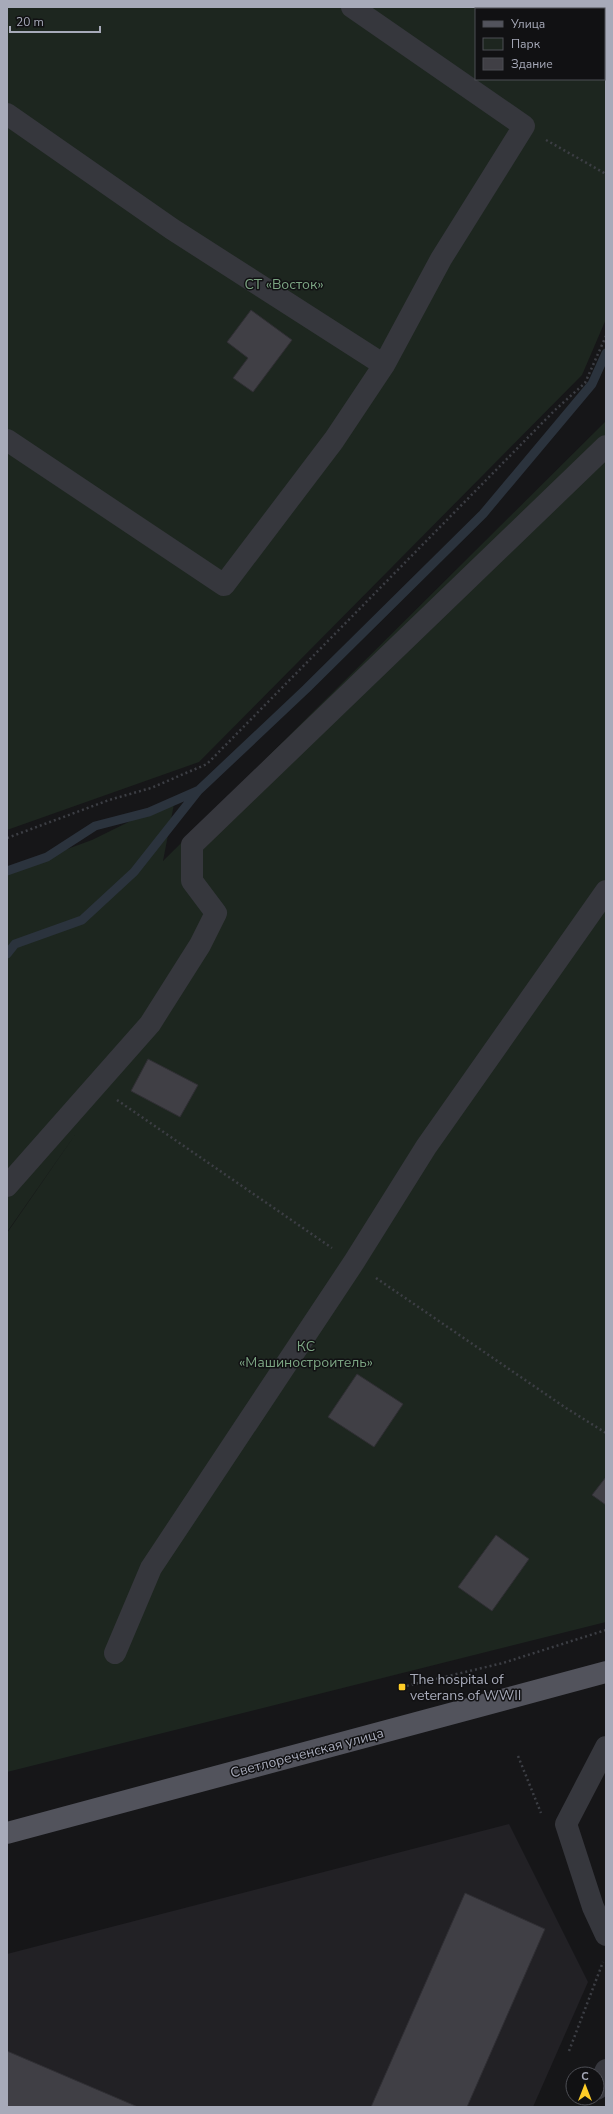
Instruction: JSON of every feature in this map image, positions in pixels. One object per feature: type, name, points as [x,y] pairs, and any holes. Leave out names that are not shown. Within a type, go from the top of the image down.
[{"type":"main road","name":"Светлореченская улица","points":[[7,1834],[606,1672]]},
{"type":"street","points":[[7,440],[224,585],[334,440],[384,365],[441,259],[524,126],[352,7]]},
{"type":"street","points":[[7,114],[172,229],[384,365]]},
{"type":"street","points":[[7,1186],[150,1024],[200,945],[216,913],[192,881],[192,845],[606,446]]},
{"type":"street","points":[[115,1654],[151,1568],[354,1262],[426,1147],[606,891]]},
{"type":"street","points":[[606,1747],[566,1824],[593,1907],[606,1935]]},
{"type":"path","points":[[524,126],[584,163],[606,174]]},
{"type":"path","points":[[7,838],[109,800],[151,788],[207,764],[550,416],[585,383],[606,336]]},
{"type":"path","points":[[402,1686],[503,1662],[606,1630]]},
{"type":"shaded area","points":[[509,1824],[588,1982],[533,2107],[7,2107],[7,1954]]},
{"type":"green space","name":"СТ «Восток»","points":[[7,7],[606,7],[606,319],[582,375],[199,762],[7,830]]},
{"type":"green space","name":"КС «Машиностроитель»","points":[[606,421],[606,1622],[7,1772],[7,1233],[77,1132],[7,1232],[7,871],[92,840],[175,799],[163,861]]},
{"type":"building","points":[[251,310],[292,340],[253,392],[233,378],[248,358],[227,342]]},
{"type":"building","points":[[148,1059],[198,1085],[180,1117],[131,1091]]},
{"type":"building","points":[[357,1374],[403,1404],[374,1447],[328,1417]]},
{"type":"building","points":[[606,1477],[606,1505],[592,1495]]},
{"type":"building","points":[[496,1535],[529,1559],[492,1611],[458,1587]]},
{"type":"building","points":[[465,1893],[545,1929],[467,2107],[371,2107]]},
{"type":"building","points":[[7,2051],[138,2107],[7,2107]]},
{"type":"waterway","points":[[7,871],[47,857],[95,826],[149,812],[199,790],[306,689],[483,514],[592,384],[606,353]]},
{"type":"waterway","points":[[7,954],[15,944],[82,920],[134,872],[198,791]]},
{"type":"place","name":"The hospital of veterans of WWII","points":[[402,1687]]}]
